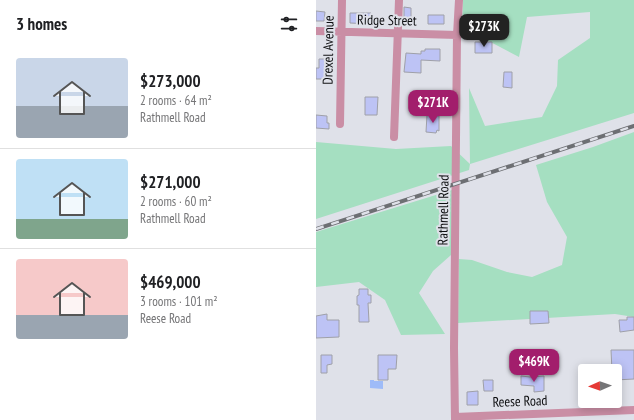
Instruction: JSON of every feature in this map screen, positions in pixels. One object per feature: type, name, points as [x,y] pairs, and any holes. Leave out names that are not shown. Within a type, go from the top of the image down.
[{"type":"street","name":"Drexel Avenue","points":[[340,124],[342,0]]},
{"type":"street","points":[[394,137],[399,0]]},
{"type":"street","name":"Rathmell Road","points":[[455,418],[454,348],[457,34],[459,0]]},
{"type":"street","name":"Ridge Street","points":[[316,31],[457,34]]},
{"type":"street","name":"Reese Road","points":[[455,418],[634,410]]},
{"type":"green space","points":[[463,0],[634,0],[634,113],[470,164],[469,88],[485,126],[542,117],[557,86],[558,60],[590,38],[590,12],[527,17],[519,57],[462,27]]},
{"type":"green space","points":[[634,132],[634,317],[615,314],[458,323],[459,259],[472,260],[507,272],[532,277],[562,265],[567,237],[547,202],[536,165]]},
{"type":"green space","points":[[316,142],[396,149],[451,146],[470,164],[469,170],[316,219]]},
{"type":"green space","points":[[452,190],[451,255],[433,271],[419,293],[445,334],[401,335],[385,300],[359,282],[316,287],[316,232]]},
{"type":"water","points":[[370,380],[383,381],[383,389],[370,388]]},
{"type":"building","points":[[404,7],[411,8],[411,24],[404,24]]},
{"type":"building","points":[[316,11],[325,12],[324,21],[316,21]]},
{"type":"building","points":[[350,13],[371,13],[371,24],[350,23]]},
{"type":"building","points":[[428,15],[444,15],[444,24],[428,24]]},
{"type":"building","points":[[475,42],[492,42],[492,53],[475,53]]},
{"type":"building","points":[[425,49],[440,49],[440,61],[421,60],[421,73],[404,72],[406,53],[421,54],[421,51],[425,51]]},
{"type":"building","points":[[319,59],[328,59],[330,79],[316,79],[316,68],[319,68]]},
{"type":"building","points":[[504,72],[512,72],[512,88],[503,87]]},
{"type":"building","points":[[365,97],[378,97],[377,115],[365,115]]},
{"type":"building","points":[[316,115],[327,116],[329,129],[316,128]]},
{"type":"building","points":[[427,115],[439,116],[439,131],[437,130],[436,133],[426,132]]},
{"type":"building","points":[[359,289],[368,289],[368,295],[371,295],[371,303],[368,303],[369,322],[359,322],[359,305],[357,305],[357,296],[359,295]]},
{"type":"building","points":[[530,311],[548,311],[549,323],[530,324]]},
{"type":"building","points":[[327,314],[327,320],[339,320],[339,337],[316,338],[316,316]]},
{"type":"building","points":[[627,317],[634,317],[634,330],[620,332],[619,320],[627,320]]},
{"type":"building","points":[[611,350],[634,350],[634,379],[622,380],[622,364],[612,364]]},
{"type":"building","points":[[321,355],[332,355],[332,364],[327,365],[327,373],[321,373]]},
{"type":"building","points":[[378,355],[397,355],[396,369],[388,369],[388,380],[378,380]]},
{"type":"building","points":[[521,376],[544,376],[544,391],[534,392],[534,386],[521,385]]},
{"type":"building","points":[[483,380],[493,380],[493,391],[484,391]]},
{"type":"building","points":[[478,391],[478,405],[467,405],[467,392]]},
{"type":"railway","points":[[316,229],[634,126]]}]
